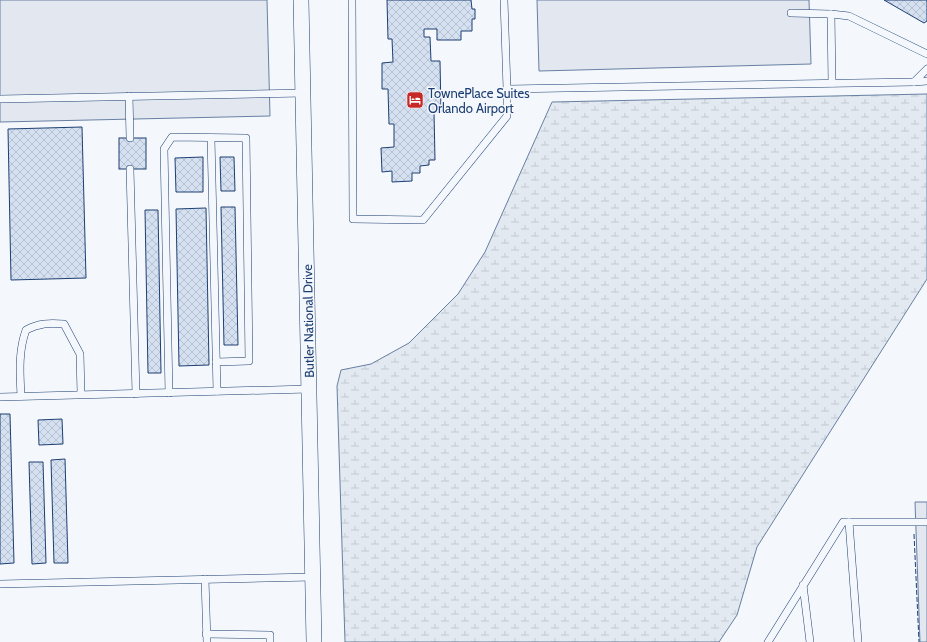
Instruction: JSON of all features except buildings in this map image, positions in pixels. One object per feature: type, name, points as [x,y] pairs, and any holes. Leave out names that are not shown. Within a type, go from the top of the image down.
[{"type":"street","name":"Butler National Drive","points":[[301,0],[314,642]]},
{"type":"lane","points":[[352,0],[353,220],[422,220],[507,116],[504,0]]},
{"type":"lane","points":[[791,13],[849,16],[927,54]]},
{"type":"lane","points":[[831,14],[832,83]]},
{"type":"lane","points":[[914,82],[927,68]]},
{"type":"lane","points":[[507,89],[927,81]]},
{"type":"lane","points":[[0,99],[303,93]]},
{"type":"lane","points":[[129,96],[130,138]]},
{"type":"lane","points":[[169,393],[164,149],[172,137],[246,138],[249,361],[216,362]]},
{"type":"lane","points":[[211,138],[217,391]]},
{"type":"lane","points":[[130,169],[136,394]]},
{"type":"lane","points":[[22,396],[20,371],[21,343],[26,330],[37,324],[49,323],[64,324],[80,354],[80,394]]},
{"type":"lane","points":[[0,397],[309,389]]},
{"type":"lane","points":[[768,642],[843,522],[927,522]]},
{"type":"lane","points":[[849,522],[858,642]]},
{"type":"lane","points":[[0,584],[313,577]]},
{"type":"lane","points":[[205,579],[206,638],[270,635],[270,642]]},
{"type":"lane","points":[[803,585],[810,642]]},
{"type":"green space","points":[[927,94],[927,279],[757,547],[737,615],[719,642],[345,642],[337,386],[341,370],[371,364],[409,343],[458,294],[485,252],[552,102]]},
{"type":"shaded area","points":[[0,0],[267,0],[270,116],[0,122]]},
{"type":"shaded area","points":[[537,0],[809,0],[811,64],[539,71]]},
{"type":"shaded area","points":[[915,502],[927,502],[927,642],[920,642]]},
{"type":"fence","points":[[914,534],[919,642]]},
{"type":"place","name":"TownePlace Suites Orlando Airport","points":[[415,100]]}]
